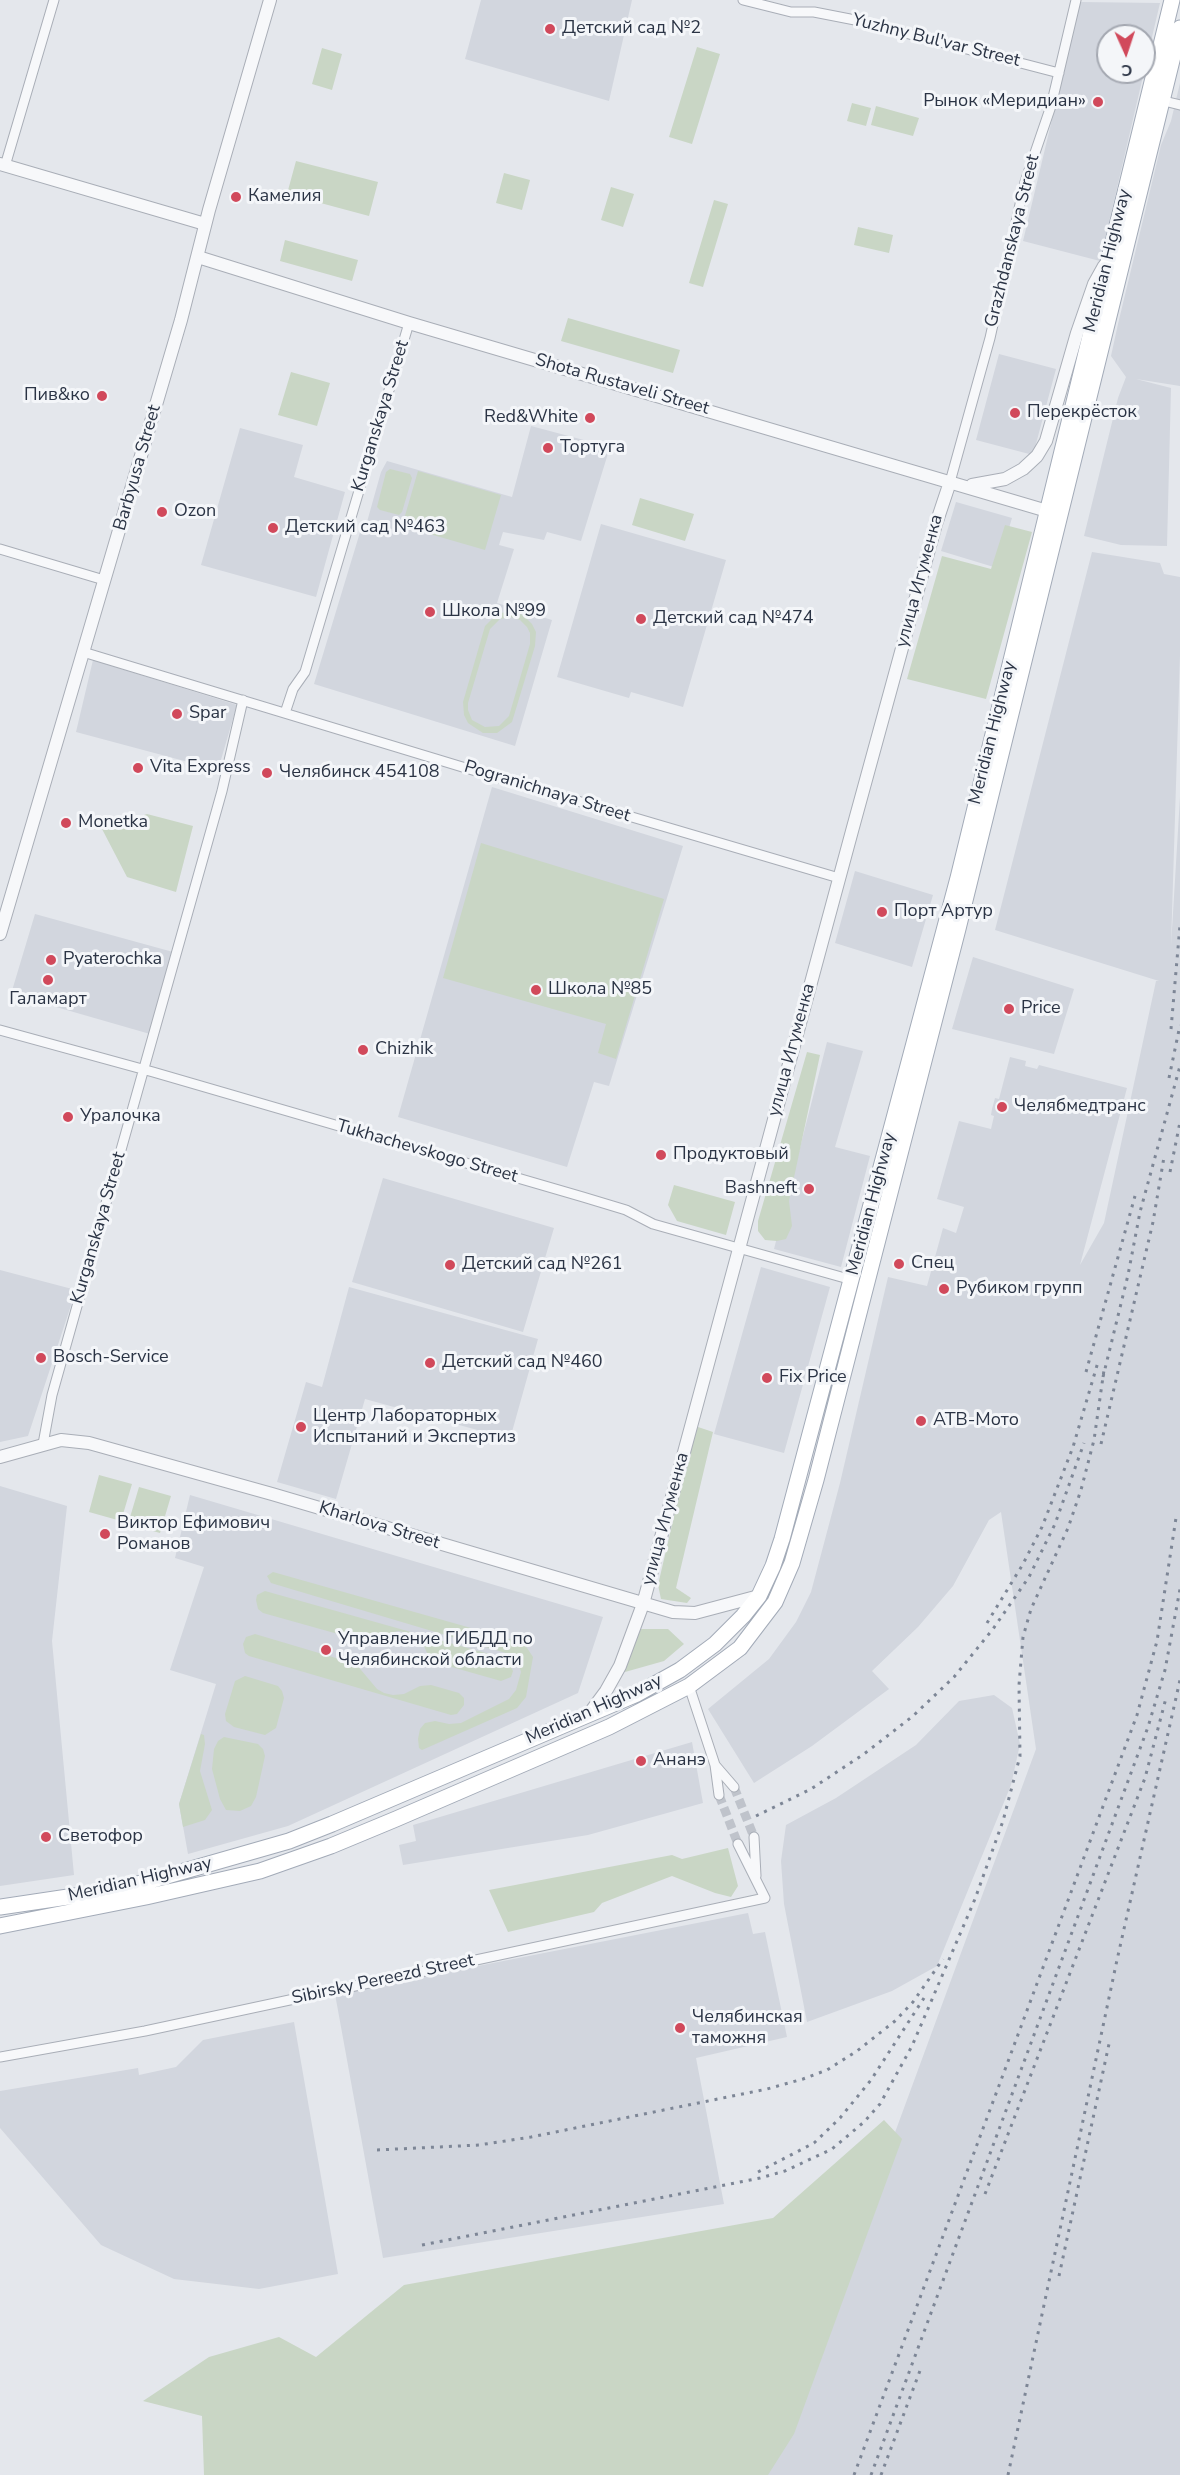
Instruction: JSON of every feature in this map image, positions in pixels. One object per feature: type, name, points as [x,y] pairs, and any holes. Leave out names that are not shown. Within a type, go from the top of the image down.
[{"type":"main road","name":"Meridian Highway","points":[[0,1926],[209,1884],[310,1853],[406,1815],[609,1726],[688,1686],[740,1648],[775,1602],[792,1563],[816,1480],[970,883],[1054,513],[1108,258],[1172,0]]},
{"type":"main road","name":"Meridian Highway","points":[[0,1907],[88,1894],[146,1882],[289,1840],[637,1694],[680,1670],[715,1644],[759,1596],[782,1539],[852,1280],[1164,101],[1180,28]]},
{"type":"street","points":[[54,0],[2,165],[205,225]]},
{"type":"street","name":"Barbyusa Street","points":[[0,934],[198,258],[205,225],[270,0]]},
{"type":"street","name":"Yuzhny Bul'var Street","points":[[742,0],[790,12],[814,12],[855,20],[1059,73]]},
{"type":"street","name":"Grazhdanskaya Street","points":[[956,484],[1025,182],[1051,106],[1076,0]]},
{"type":"street","points":[[1164,101],[1180,105]]},
{"type":"street","name":"Shota Rustaveli Street","points":[[198,258],[409,323],[1054,513]]},
{"type":"street","points":[[956,484],[984,485],[1005,479],[1023,469],[1037,456],[1046,441],[1077,333],[1094,284],[1108,258]]},
{"type":"street","name":"Kurganskaya Street","points":[[285,713],[293,689],[305,672],[409,323]]},
{"type":"street","name":"улица Игуменка","points":[[589,1714],[620,1666],[643,1604],[941,507],[956,484]]},
{"type":"street","points":[[0,549],[104,580]]},
{"type":"street","name":"Pogranichnaya Street","points":[[83,652],[839,878]]},
{"type":"street","name":"Kurganskaya Street","points":[[43,1444],[52,1395],[222,791],[243,700]]},
{"type":"street","name":"Tukhachevskogo Street","points":[[0,1030],[144,1069],[626,1210],[652,1224],[852,1280]]},
{"type":"street","name":"Kharlova Street","points":[[0,1457],[43,1444],[75,1440],[272,1494],[673,1612],[695,1613],[759,1596]]},
{"type":"street","points":[[0,1463],[17,1451]]},
{"type":"street","points":[[688,1686],[715,1765],[719,1795]]},
{"type":"street","points":[[715,1765],[734,1787]]},
{"type":"street","points":[[754,1837],[756,1879]]},
{"type":"street","points":[[738,1844],[756,1879]]},
{"type":"street","name":"Sibirsky Pereezd Street","points":[[0,2057],[145,2031],[765,1898],[756,1879]]},
{"type":"shaded area","name":"Детский сад №2","points":[[481,0],[632,0],[609,101],[465,59]]},
{"type":"shaded area","points":[[1080,2],[1160,3],[1155,24],[1096,24],[1096,84],[1141,84],[1100,261],[1023,241]]},
{"type":"shaded area","points":[[1180,83],[1180,386],[1136,379],[1171,388],[1167,546],[1121,545],[1084,536],[1118,398],[1126,377],[1111,356],[1161,145],[1171,121]]},
{"type":"shaded area","points":[[999,354],[1056,369],[1033,455],[976,440]]},
{"type":"shaded area","name":"Школа №99","points":[[531,426],[610,447],[581,541],[547,532],[544,540],[503,532],[499,545],[514,549],[497,603],[552,620],[515,746],[314,684],[361,529],[365,529],[381,472],[387,461],[512,497]]},
{"type":"shaded area","name":"Детский сад №463","points":[[240,428],[303,445],[294,477],[345,492],[316,597],[201,565]]},
{"type":"shaded area","points":[[956,502],[1012,518],[997,568],[941,551]]},
{"type":"shaded area","name":"Детский сад №474","points":[[601,524],[726,560],[683,707],[631,692],[629,698],[557,677]]},
{"type":"shaded area","points":[[1092,552],[1160,563],[1164,574],[1180,577],[1180,655],[1171,946],[1180,797],[1180,2475],[733,2475],[822,2331],[1036,1749],[1001,1512],[989,1520],[953,1586],[918,1627],[872,1671],[889,1689],[812,1746],[754,1783],[708,1709],[769,1659],[796,1622],[811,1592],[840,1483],[888,1277],[927,1286],[943,1228],[956,1233],[964,1207],[937,1199],[959,1121],[991,1129],[994,1116],[991,1115],[992,1109],[995,1098],[999,1099],[1010,1057],[1026,1061],[1025,1066],[1037,1069],[1039,1065],[1127,1088],[1080,1265],[1104,1223],[1156,981],[1159,981],[995,930]]},
{"type":"shaded area","points":[[93,660],[237,705],[218,770],[76,732]]},
{"type":"shaded area","name":"Школа №85","points":[[492,787],[683,846],[609,1086],[594,1082],[567,1167],[398,1117]]},
{"type":"shaded area","points":[[855,871],[933,895],[912,967],[835,943]]},
{"type":"shaded area","points":[[35,914],[173,952],[150,1034],[11,994]]},
{"type":"shaded area","points":[[973,957],[1074,989],[1054,1054],[952,1029]]},
{"type":"shaded area","points":[[827,1042],[863,1051],[835,1147],[870,1156],[841,1267],[774,1249]]},
{"type":"shaded area","name":"Детский сад №261","points":[[383,1178],[554,1228],[523,1332],[352,1282]]},
{"type":"shaded area","points":[[761,1267],[830,1287],[784,1453],[714,1434]]},
{"type":"shaded area","points":[[0,1270],[76,1290],[28,1436],[0,1442]]},
{"type":"shaded area","name":"Детский сад №460","points":[[349,1287],[538,1339],[510,1439],[365,1399],[336,1499],[277,1482],[306,1382],[322,1387]]},
{"type":"shaded area","points":[[0,1486],[67,1506],[52,1641],[74,1875],[0,1886]]},
{"type":"shaded area","points":[[190,1495],[603,1617],[578,1693],[288,1826],[188,1854],[179,1804],[216,1684],[170,1670],[204,1567],[175,1558]]},
{"type":"shaded area","points":[[994,1695],[1012,1708],[1020,1744],[1011,1785],[937,1966],[892,1991],[807,2022],[784,1904],[781,1861],[786,1825],[836,1798],[916,1745],[959,1701]]},
{"type":"shaded area","points":[[692,1742],[703,1803],[588,1835],[403,1865],[399,1845],[416,1841],[413,1825]]},
{"type":"shaded area","points":[[748,1913],[753,1934],[765,1932],[787,2037],[696,2058],[724,2204],[383,2258],[335,1994]]},
{"type":"shaded area","points":[[294,2022],[338,2274],[259,2289],[174,2279],[101,2245],[0,2128],[0,2091],[138,2068],[139,2075],[176,2067],[203,2040]]},
{"type":"green space","points":[[697,47],[720,54],[692,144],[669,137]]},
{"type":"green space","points":[[322,48],[342,54],[332,90],[312,84]]},
{"type":"green space","points":[[852,103],[871,108],[866,126],[847,121]]},
{"type":"green space","points":[[876,106],[919,118],[913,136],[871,125]]},
{"type":"green space","points":[[296,161],[378,182],[369,216],[287,194]]},
{"type":"green space","points":[[504,173],[530,180],[522,210],[496,203]]},
{"type":"green space","points":[[611,187],[634,194],[623,227],[601,220]]},
{"type":"green space","points":[[714,200],[728,204],[703,287],[689,283]]},
{"type":"green space","points":[[858,227],[893,235],[889,253],[854,245]]},
{"type":"green space","points":[[285,240],[358,260],[352,281],[280,261]]},
{"type":"green space","points":[[568,318],[680,350],[673,373],[561,341]]},
{"type":"green space","points":[[291,372],[330,383],[317,426],[278,415]]},
{"type":"green space","points":[[390,469],[410,474],[412,478],[402,512],[399,515],[377,507],[386,472]]},
{"type":"green space","points":[[418,471],[501,495],[485,550],[402,526]]},
{"type":"green space","points":[[640,498],[694,514],[685,541],[632,525]]},
{"type":"green space","points":[[1005,525],[1032,532],[986,699],[907,679],[942,556],[991,569]]},
{"type":"green space","points":[[510,611],[523,615],[536,632],[535,646],[512,722],[497,733],[483,733],[468,723],[464,715],[463,702],[485,626],[497,614]],"holes":[[[510,617],[520,620],[530,633],[530,644],[509,716],[499,726],[485,727],[472,720],[468,703],[490,629],[500,619]]]},
{"type":"green space","points":[[147,814],[193,826],[176,892],[127,877],[102,829]]},
{"type":"green space","points":[[481,843],[664,899],[616,1059],[598,1053],[606,1024],[443,978]]},
{"type":"green space","points":[[807,1052],[820,1055],[789,1201],[792,1226],[786,1239],[765,1240],[758,1231],[758,1221]]},
{"type":"green space","points":[[674,1185],[735,1202],[726,1235],[677,1221],[668,1205]]},
{"type":"green space","points":[[695,1426],[713,1432],[676,1588],[691,1598],[687,1603],[661,1599],[658,1585]]},
{"type":"green space","points":[[99,1475],[132,1484],[121,1521],[89,1512]]},
{"type":"green space","points":[[139,1487],[171,1496],[160,1533],[128,1524]]},
{"type":"green space","points":[[273,1572],[517,1641],[525,1645],[533,1657],[526,1697],[517,1708],[422,1750],[419,1748],[418,1739],[420,1729],[425,1723],[435,1721],[449,1724],[461,1723],[509,1699],[516,1690],[521,1672],[517,1659],[509,1654],[271,1583],[267,1576]]},
{"type":"green space","points":[[265,1591],[507,1659],[513,1671],[511,1677],[501,1681],[434,1662],[421,1640],[409,1633],[398,1631],[363,1641],[263,1613],[258,1609],[256,1600],[257,1595]]},
{"type":"green space","points":[[641,1629],[668,1629],[684,1644],[664,1661],[625,1672],[625,1664]]},
{"type":"green space","points":[[255,1634],[356,1664],[377,1689],[384,1693],[404,1694],[420,1686],[431,1685],[459,1693],[464,1698],[464,1705],[457,1714],[451,1715],[249,1656],[245,1653],[243,1644],[246,1637]]},
{"type":"green space","points":[[245,1676],[278,1686],[282,1691],[284,1698],[276,1728],[265,1735],[234,1727],[226,1721],[225,1714],[235,1681]]},
{"type":"green space","points":[[201,1734],[204,1735],[205,1744],[200,1771],[212,1810],[205,1820],[183,1827],[179,1804]]},
{"type":"green space","points":[[224,1737],[258,1744],[265,1756],[256,1797],[251,1806],[240,1811],[226,1810],[220,1799],[212,1769],[214,1749],[218,1741]]},
{"type":"green space","points":[[728,1848],[738,1886],[731,1897],[672,1876],[602,1903],[594,1912],[508,1932],[489,1890],[672,1855],[682,1859]]},
{"type":"green space","points":[[884,2120],[902,2139],[794,2434],[768,2475],[204,2475],[202,2416],[143,2401],[209,2357],[279,2337],[316,2357],[404,2285],[773,2218]]},
{"type":"tunnel","points":[[734,1787],[754,1837]]},
{"type":"tunnel","points":[[719,1795],[738,1844]]},
{"type":"railway","points":[[1171,1029],[1180,925]]},
{"type":"railway","points":[[1169,1078],[1180,1025]]},
{"type":"railway","points":[[1103,1377],[1128,1275],[1140,1212],[1180,1066]]},
{"type":"railway","points":[[1170,1172],[1180,1122]]},
{"type":"railway","points":[[1101,1444],[1153,1222],[1164,1157]]},
{"type":"railway","points":[[1086,1372],[1135,1196]]},
{"type":"railway","points":[[987,1623],[1023,1564],[1042,1527],[1073,1447],[1098,1362]]},
{"type":"railway","points":[[422,2245],[760,2178],[785,2171],[832,2149],[864,2122],[880,2104],[912,2046],[975,1899],[1003,1821],[1020,1756],[1019,1685],[1023,1637],[1031,1609],[1068,1528],[1081,1490],[1094,1440],[1104,1370]]},
{"type":"railway","points":[[756,1816],[811,1789],[864,1754],[913,1716],[954,1677],[993,1629],[1029,1577],[1055,1524],[1084,1443]]},
{"type":"railway","points":[[854,2475],[1137,1715],[1157,1641],[1176,1518]]},
{"type":"railway","points":[[871,2475],[1148,1727],[1165,1670],[1180,1589]]},
{"type":"railway","points":[[1008,2475],[1117,1960],[1180,1680]]},
{"type":"railway","points":[[985,2194],[1145,1778],[1166,1698]]},
{"type":"railway","points":[[377,2150],[479,2145],[531,2137],[767,2089],[803,2079],[827,2070],[857,2051],[895,2021],[913,2002],[943,1959]]},
{"type":"railway","points":[[758,2172],[814,2143],[840,2118],[871,2080],[924,1998]]},
{"type":"railway","points":[[1059,2276],[1109,2044]]},
{"type":"railway","points":[[881,2475],[921,2368]]},
{"type":"place","name":"Детский сад №2","points":[[550,29]]},
{"type":"place","name":"Рынок «Меридиан»","points":[[1098,102]]},
{"type":"place","name":"Камелия","points":[[236,197]]},
{"type":"place","name":"Пив&ко","points":[[102,396]]},
{"type":"place","name":"Перекрёсток","points":[[1015,413]]},
{"type":"place","name":"Red&White","points":[[590,418]]},
{"type":"place","name":"Тортуга","points":[[548,448]]},
{"type":"place","name":"Ozon","points":[[162,512]]},
{"type":"place","name":"Детский сад №463","points":[[273,528]]},
{"type":"place","name":"Школа №99","points":[[430,612]]},
{"type":"place","name":"Детский сад №474","points":[[641,619]]},
{"type":"place","name":"Spar","points":[[177,714]]},
{"type":"place","name":"Vita Express","points":[[138,768]]},
{"type":"place","name":"Челябинск 454108","points":[[267,773]]},
{"type":"place","name":"Monetka","points":[[66,823]]},
{"type":"place","name":"Порт Артур","points":[[882,912]]},
{"type":"place","name":"Pyaterochka","points":[[51,960]]},
{"type":"place","name":"Галамарт","points":[[48,980]]},
{"type":"place","name":"Школа №85","points":[[536,990]]},
{"type":"place","name":"Price","points":[[1009,1009]]},
{"type":"place","name":"Chizhik","points":[[363,1050]]},
{"type":"place","name":"Челябмедтранс","points":[[1002,1107]]},
{"type":"place","name":"Уралочка","points":[[68,1117]]},
{"type":"place","name":"Продуктовый","points":[[661,1155]]},
{"type":"place","name":"Bashneft","points":[[809,1189]]},
{"type":"place","name":"Спец","points":[[899,1264]]},
{"type":"place","name":"Детский сад №261","points":[[450,1265]]},
{"type":"place","name":"Рубиком групп","points":[[944,1289]]},
{"type":"place","name":"Bosch-Service","points":[[41,1358]]},
{"type":"place","name":"Детский сад №460","points":[[430,1363]]},
{"type":"place","name":"Fix Price","points":[[767,1378]]},
{"type":"place","name":"АТВ-Мото","points":[[921,1421]]},
{"type":"place","name":"Центр Лабораторных Испытаний и Экспертиз","points":[[301,1427]]},
{"type":"place","name":"Виктор Ефимович Романов","points":[[105,1534]]},
{"type":"place","name":"Управление ГИБДД по Челябинской области","points":[[326,1650]]},
{"type":"place","name":"Ананэ","points":[[641,1761]]},
{"type":"place","name":"Светофор","points":[[46,1837]]},
{"type":"place","name":"Челябинская таможня","points":[[680,2028]]}]
